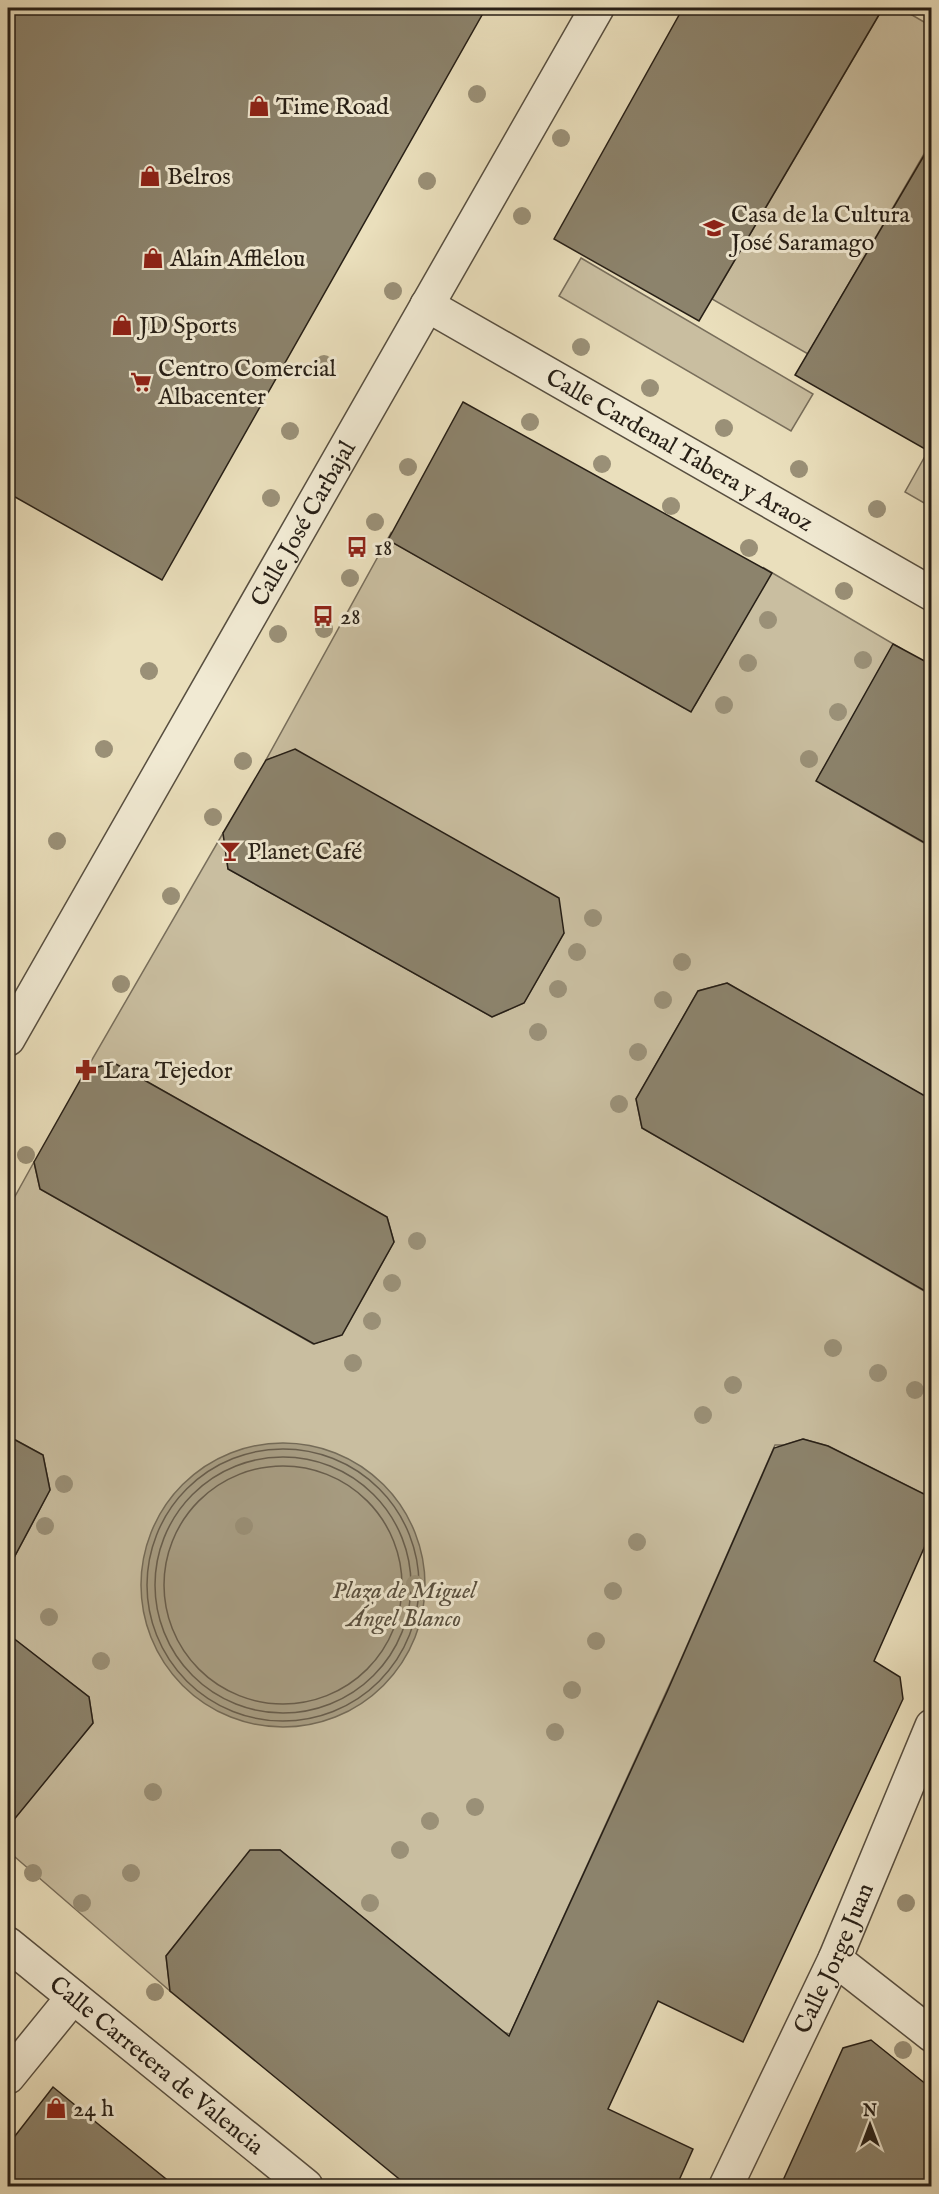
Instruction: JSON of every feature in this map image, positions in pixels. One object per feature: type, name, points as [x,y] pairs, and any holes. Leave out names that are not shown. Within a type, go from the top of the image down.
[{"type":"street","name":"Calle José Carbajal","points":[[8,1039],[597,8]]},
{"type":"street","name":"Calle Cardenal Tabera y Araoz","points":[[427,305],[932,594]]},
{"type":"street","name":"Calle Jorge Juan","points":[[726,2187],[835,1959],[932,1726]]},
{"type":"street","name":"Calle Carretera de Valencia","points":[[8,1944],[306,2187]]},
{"type":"street","points":[[835,1959],[932,2035]]},
{"type":"street","points":[[8,2077],[73,1997]]},
{"type":"green space","points":[[883,8],[900,8],[931,26],[931,142],[808,354],[712,299]]},
{"type":"green space","points":[[581,258],[813,394],[791,431],[559,296]]},
{"type":"green space","points":[[924,458],[931,462],[931,507],[905,492]]},
{"type":"green space","name":"Plaza de Miguel Ángel Blanco","points":[[391,533],[394,543],[684,708],[695,705],[766,581],[764,568],[902,649],[820,774],[823,785],[931,847],[931,1100],[727,983],[698,991],[636,1099],[642,1128],[931,1295],[931,1498],[828,1446],[803,1439],[784,1445],[775,1445],[678,1666],[510,2034],[503,2032],[280,1850],[250,1851],[166,1956],[170,1991],[8,1851],[8,1825],[93,1723],[89,1697],[8,1634],[8,1569],[50,1490],[43,1455],[8,1436],[8,1209],[34,1162],[40,1189],[313,1344],[342,1335],[394,1242],[387,1217],[114,1063],[86,1070],[223,833],[228,869],[492,1017],[524,1003],[564,933],[295,750],[266,760]]},
{"type":"water","points":[[283,1443],[324,1449],[350,1460],[373,1475],[393,1495],[408,1518],[419,1544],[425,1585],[419,1626],[408,1652],[393,1675],[373,1695],[350,1710],[324,1721],[283,1727],[242,1721],[216,1710],[193,1695],[173,1675],[158,1652],[147,1626],[141,1585],[147,1544],[158,1518],[173,1495],[193,1475],[216,1460],[242,1449]]},
{"type":"building","name":"Centro Comercial Albacenter","points":[[8,8],[486,8],[162,580],[8,493]]},
{"type":"building","name":"Casa de la Cultura José Saramago","points":[[683,8],[883,8],[699,321],[554,239]]},
{"type":"building","points":[[932,142],[932,453],[795,375]]},
{"type":"building","points":[[463,402],[772,573],[691,712],[388,540]]},
{"type":"building","points":[[893,644],[932,665],[932,847],[816,781]]},
{"type":"building","points":[[295,749],[559,898],[564,933],[524,1003],[492,1017],[228,869],[223,833],[266,760]]},
{"type":"building","points":[[727,983],[932,1100],[932,1295],[642,1128],[636,1099],[698,991]]},
{"type":"building","points":[[114,1063],[387,1217],[394,1242],[342,1335],[314,1344],[40,1189],[34,1162],[86,1070]]},
{"type":"building","points":[[8,1436],[43,1455],[50,1490],[8,1569]]},
{"type":"building","points":[[803,1439],[828,1446],[932,1498],[932,1530],[874,1661],[900,1677],[903,1699],[743,2042],[658,2001],[608,2109],[693,2149],[676,2187],[409,2187],[170,1991],[166,1956],[250,1850],[280,1850],[509,2036],[667,1692],[774,1448]]},
{"type":"building","points":[[8,1634],[89,1697],[93,1723],[8,1827]]},
{"type":"building","points":[[871,2040],[932,2089],[932,2187],[780,2187],[843,2048]]},
{"type":"building","points":[[53,2087],[176,2187],[8,2187],[8,2145]]},
{"type":"place","name":"Time Road","points":[[259,106]]},
{"type":"place","name":"Belros","points":[[150,176]]},
{"type":"place","name":"Casa de la Cultura José Saramago","points":[[714,228]]},
{"type":"place","name":"Alain Afflelou","points":[[153,258]]},
{"type":"place","name":"JD Sports","points":[[122,325]]},
{"type":"place","name":"Centro Comercial Albacenter","points":[[141,382]]},
{"type":"place","name":"18","points":[[357,547]]},
{"type":"place","name":"28","points":[[323,616]]},
{"type":"place","name":"Planet Café","points":[[230,851]]},
{"type":"place","name":"Lara Tejedor","points":[[86,1070]]},
{"type":"place","name":"24 h","points":[[56,2108]]}]
